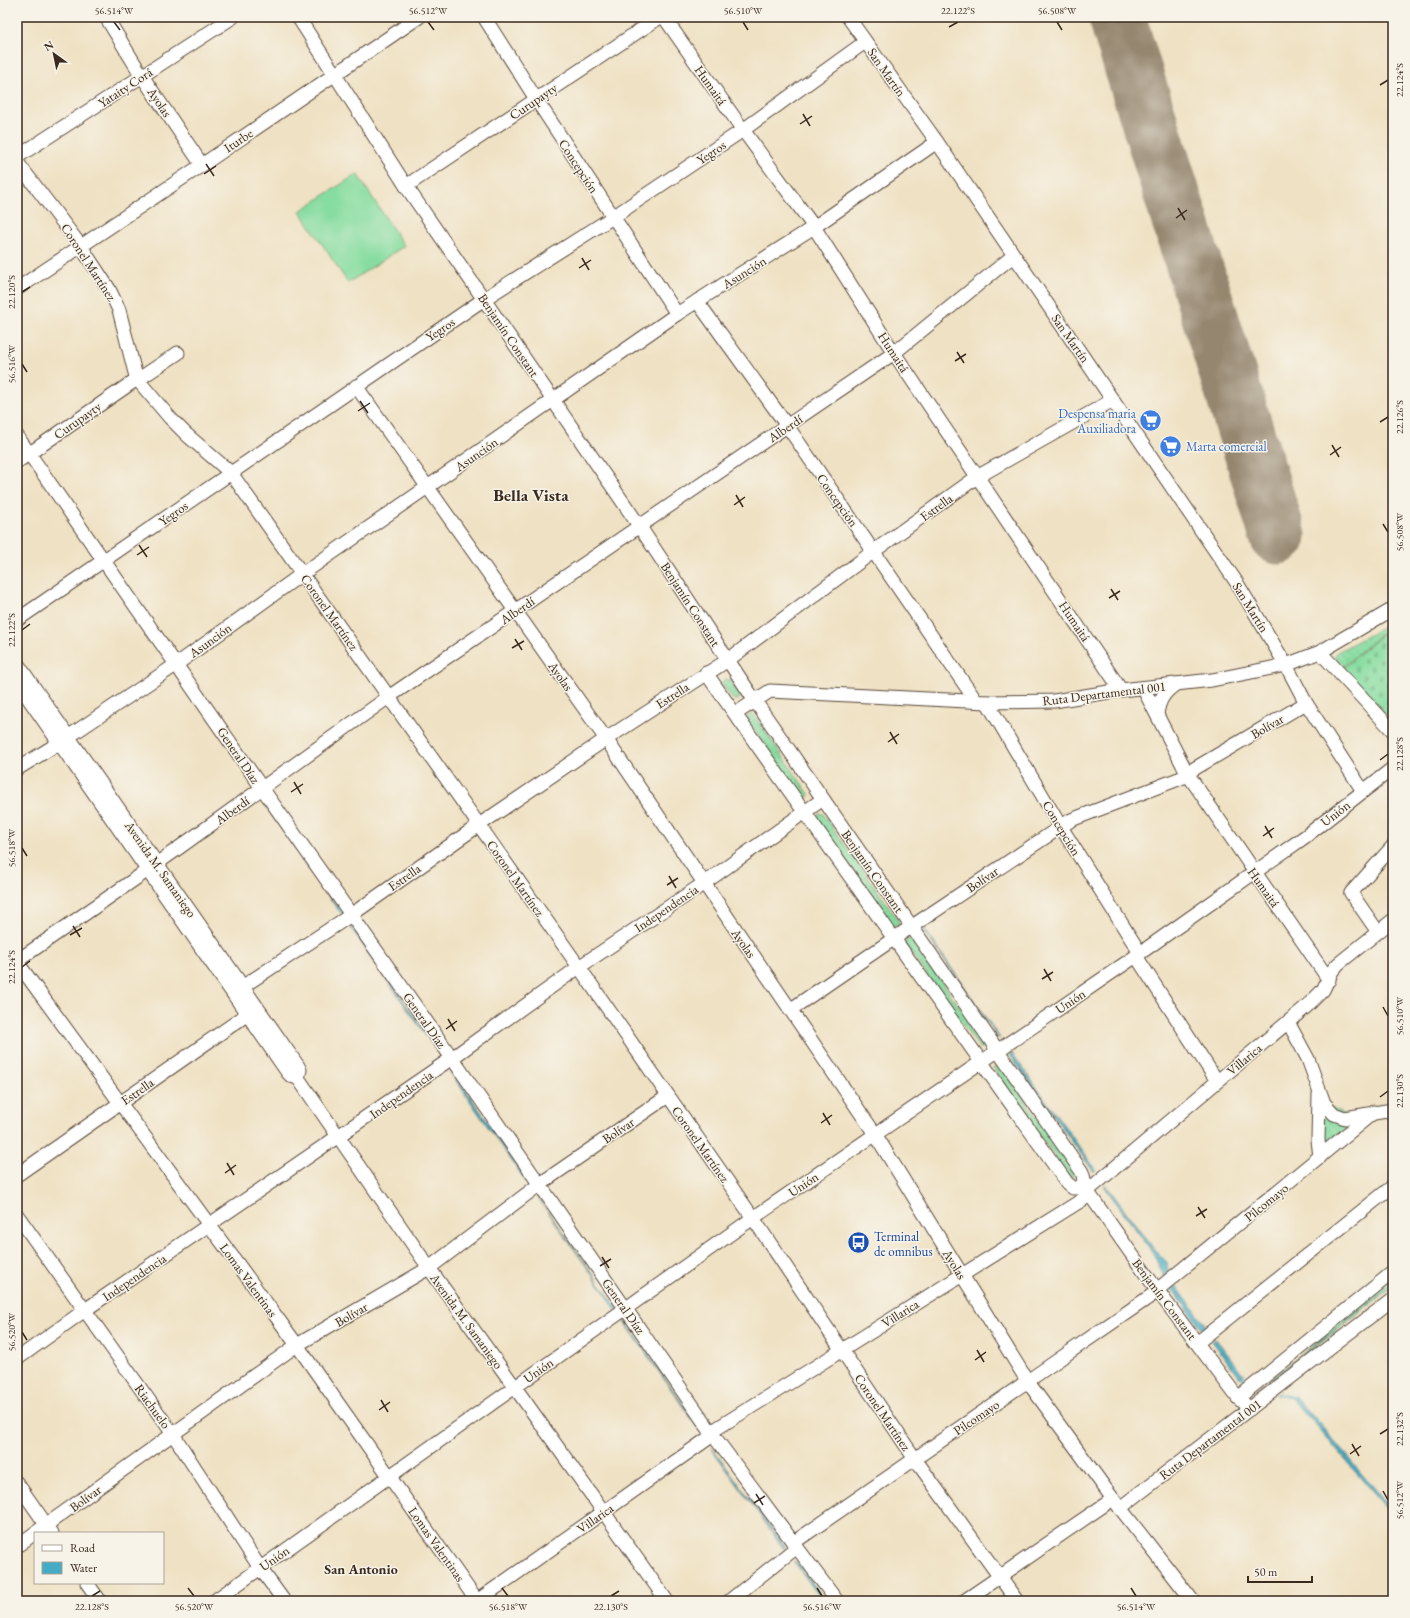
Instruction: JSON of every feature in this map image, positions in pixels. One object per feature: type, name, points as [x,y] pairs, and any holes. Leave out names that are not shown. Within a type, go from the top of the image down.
[{"type":"street","name":"Ayolas","points":[[106,17],[142,76],[202,165]]},
{"type":"street","name":"Yataity Corá","points":[[17,157],[233,17]]},
{"type":"street","name":"Benjamín Constant","points":[[298,17],[406,186],[640,527],[755,700],[912,926],[1003,1047],[1082,1172],[1086,1192],[1205,1336],[1238,1398],[1250,1409]]},
{"type":"street","name":"Iturbe","points":[[17,288],[202,165],[419,17]]},
{"type":"street","name":"Concepción","points":[[484,17],[677,314]]},
{"type":"street","name":"Curupayty","points":[[406,186],[660,17]]},
{"type":"street","name":"Humaitá","points":[[664,17],[743,130],[814,227],[894,353],[1121,690]]},
{"type":"street","name":"San Martín","points":[[848,17],[937,142],[1237,584],[1286,665],[1306,703],[1363,790]]},
{"type":"street","name":"Yegros","points":[[17,620],[484,298],[613,217],[743,130],[865,42]]},
{"type":"street","name":"Asunción","points":[[17,769],[64,740],[177,664],[302,574],[677,314],[814,227],[937,142]]},
{"type":"street","name":"Coronel Martínez","points":[[17,162],[80,245],[114,299],[119,310],[135,373],[141,377],[170,418],[187,435],[231,473],[390,696],[478,825],[579,967],[753,1218],[915,1459],[1017,1601]]},
{"type":"street","name":"Alberdí","points":[[17,961],[152,867],[390,696],[788,427],[894,353],[1014,256]]},
{"type":"street","name":"Concepción","points":[[697,301],[788,427],[981,701],[1061,827],[1217,1082]]},
{"type":"street","name":"Curupayty","points":[[17,462],[141,377],[178,354]]},
{"type":"street","name":"Ayolas","points":[[356,386],[606,739],[703,884],[875,1134],[1028,1382],[1117,1503]]},
{"type":"street","name":"Estrella","points":[[238,990],[347,917],[478,825],[706,673],[728,660],[874,551],[977,477],[1113,400]]},
{"type":"street","name":"General Díaz","points":[[17,436],[177,664],[262,788],[347,917],[621,1311],[709,1436],[792,1549],[837,1601]]},
{"type":"street","name":"Ruta Departamental 001","points":[[734,714],[770,691],[981,701],[1054,701],[1121,690],[1212,680],[1286,665],[1320,652],[1393,609]]},
{"type":"street","points":[[1320,652],[1393,731]]},
{"type":"street","name":"Avenida M. Samaniego","points":[[17,663],[64,740],[252,1011],[298,1066],[300,1070],[298,1078],[338,1137],[429,1268],[666,1601]]},
{"type":"street","name":"Benjamín Constant","points":[[706,673],[1067,1183],[1073,1188],[1086,1192]]},
{"type":"street","name":"Avenida M. Samaniego","points":[[17,682],[64,740]]},
{"type":"street","points":[[1157,714],[1158,705],[1162,697],[1176,684]]},
{"type":"street","name":"Humaitá","points":[[1143,688],[1188,774],[1329,980]]},
{"type":"street","name":"Bolívar","points":[[790,1010],[894,938],[1071,820],[1188,774],[1306,703]]},
{"type":"street","name":"Unión","points":[[214,1601],[514,1386],[753,1218],[1138,954],[1306,836],[1393,768]]},
{"type":"street","name":"Independencia","points":[[17,1359],[85,1310],[448,1061],[579,967],[703,884],[823,799]]},
{"type":"street","points":[[1378,932],[1351,894],[1393,846]]},
{"type":"street","name":"Villarica","points":[[477,1601],[603,1513],[709,1436],[962,1275],[1086,1192],[1307,1006],[1323,990],[1329,980],[1332,970],[1338,964],[1393,920]]},
{"type":"street","name":"Lomas Valentinas","points":[[17,961],[297,1345],[477,1601]]},
{"type":"street","name":"Estrella","points":[[17,1175],[252,1011]]},
{"type":"street","points":[[1288,1022],[1308,1059],[1324,1103],[1329,1110],[1339,1117],[1345,1118],[1374,1112],[1386,1111],[1393,1114]]},
{"type":"street","points":[[1319,1088],[1318,1125],[1320,1157]]},
{"type":"street","name":"Bolívar","points":[[38,1532],[49,1529],[173,1434],[297,1345],[429,1268],[535,1187],[668,1096]]},
{"type":"street","name":"Pilcomayo","points":[[730,1601],[792,1549],[915,1459],[1028,1382],[1163,1286],[1374,1112]]},
{"type":"street","points":[[1205,1336],[1393,1186]]},
{"type":"street","name":"Riachuelo","points":[[17,1215],[173,1434],[260,1568],[284,1601]]},
{"type":"street","points":[[1238,1398],[1393,1272]]},
{"type":"street","name":"Ruta Departamental 001","points":[[964,1601],[999,1576],[1117,1503],[1250,1409],[1393,1298]]},
{"type":"street","points":[[17,1483],[49,1529]]},
{"type":"street","points":[[1117,1503],[1193,1601]]},
{"type":"street","name":"Bolívar","points":[[17,1546],[34,1534]]},
{"type":"street","points":[[88,1584],[100,1601]]},
{"type":"green space","points":[[357,174],[404,246],[348,283],[300,211]]},
{"type":"green space","points":[[1393,622],[1393,624],[1341,668],[1335,659],[1335,655],[1339,651]]},
{"type":"green space","points":[[1393,625],[1393,722],[1343,668]]},
{"type":"green space","points":[[725,679],[729,680],[740,695],[739,699],[736,701],[722,685]]},
{"type":"green space","points":[[750,714],[754,715],[809,794],[808,798],[803,799],[747,720]]},
{"type":"green space","points":[[819,813],[823,814],[899,921],[896,927],[892,926],[816,818]]},
{"type":"green space","points":[[908,939],[912,939],[985,1043],[984,1047],[980,1049],[905,944]]},
{"type":"green space","points":[[997,1065],[1001,1066],[1076,1174],[1070,1178],[993,1068]]},
{"type":"green space","points":[[1322,1104],[1356,1120],[1325,1148]]},
{"type":"green space","points":[[1393,1278],[1393,1287],[1258,1392],[1256,1392]]},
{"type":"water","points":[[264,800],[339,909],[338,910],[262,801]]},
{"type":"water","points":[[353,927],[443,1058],[442,1059],[351,928]]},
{"type":"water","points":[[923,927],[1000,1038],[999,1039],[922,928]]},
{"type":"water","points":[[1012,1053],[1096,1170],[1094,1172],[1010,1055]]},
{"type":"water","points":[[452,1070],[528,1180],[526,1182],[450,1072]]},
{"type":"water","points":[[1106,1185],[1154,1249],[1167,1262],[1168,1275],[1164,1277],[1153,1253],[1104,1186]]},
{"type":"water","points":[[536,1195],[613,1302],[612,1303]]},
{"type":"water","points":[[1173,1282],[1208,1328],[1204,1331],[1169,1285]]},
{"type":"water","points":[[1393,1285],[1393,1286],[1256,1390]]},
{"type":"water","points":[[623,1320],[625,1320],[703,1433],[702,1434]]},
{"type":"water","points":[[1216,1339],[1244,1375],[1240,1378],[1212,1341]]},
{"type":"water","points":[[1295,1395],[1393,1511],[1393,1516],[1292,1398]]},
{"type":"water","points":[[712,1447],[786,1548],[784,1549],[711,1448]]},
{"type":"water","points":[[796,1561],[826,1601],[823,1601],[794,1562]]},
{"type":"waterway","points":[[337,907],[344,915]]},
{"type":"waterway","points":[[611,1301],[617,1310]]},
{"type":"waterway","points":[[1240,1375],[1250,1383]]},
{"type":"waterway","points":[[1276,1394],[1295,1398]]},
{"type":"runway","points":[[1117,17],[1278,536]]},
{"type":"place","name":"Despensa maria Auxiliadora","points":[[1151,420]]},
{"type":"place","name":"Marta comercial","points":[[1170,446]]},
{"type":"place","name":"Terminal de omnibus","points":[[859,1243]]},
{"type":"district","name":"Bella Vista","points":[[531,495]]},
{"type":"district","name":"San Antonio","points":[[361,1569]]}]
